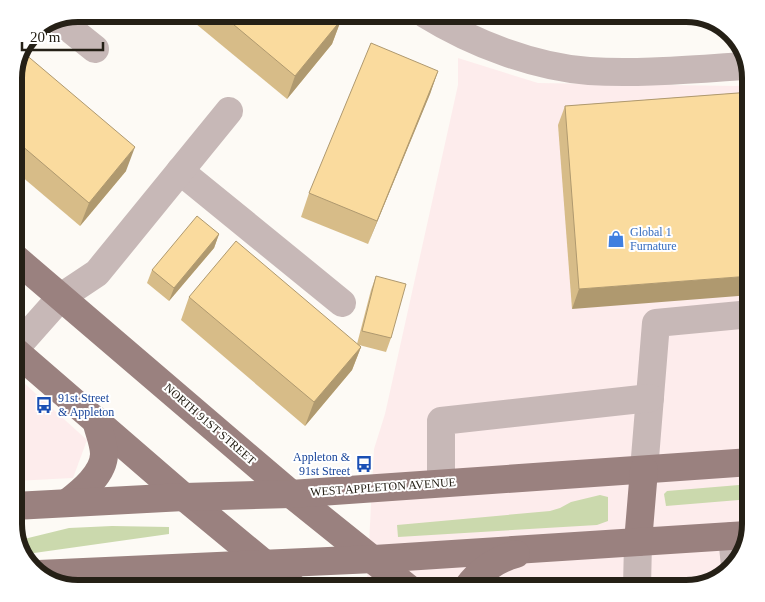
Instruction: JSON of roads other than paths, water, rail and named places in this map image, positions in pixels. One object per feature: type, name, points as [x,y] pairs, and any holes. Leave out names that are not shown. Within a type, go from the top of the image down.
[{"type":"main road","name":"NORTH 91ST STREET","points":[[23,265],[290,494],[399,580]]},
{"type":"main road","points":[[23,358],[184,497],[284,580]]},
{"type":"main road","points":[[67,503],[79,494],[91,480],[103,459],[104,452],[96,420]]},
{"type":"main road","name":"WEST APPLETON AVENUE","points":[[23,505],[184,497],[290,494],[742,463]]},
{"type":"main road","points":[[638,542],[644,470]]},
{"type":"main road","points":[[53,573],[374,559],[739,536]]},
{"type":"main road","points":[[474,580],[497,561],[529,549]]},
{"type":"street","points":[[440,22],[478,42],[543,63],[588,71],[641,72],[741,66]]},
{"type":"street","points":[[65,25],[95,49]]},
{"type":"street","points":[[23,340],[61,297],[96,272],[229,111]]},
{"type":"street","points":[[180,170],[342,303]]},
{"type":"street","points":[[644,470],[656,323],[742,315]]},
{"type":"street","points":[[441,483],[441,421],[650,398]]},
{"type":"street","points":[[637,580],[638,542]]},
{"type":"place","name":"Global 1 Furnature","points":[[616,239]]},
{"type":"place","name":"91st Street & Appleton","points":[[44,405]]},
{"type":"place","name":"Appleton & 91st Street","points":[[364,464]]}]
